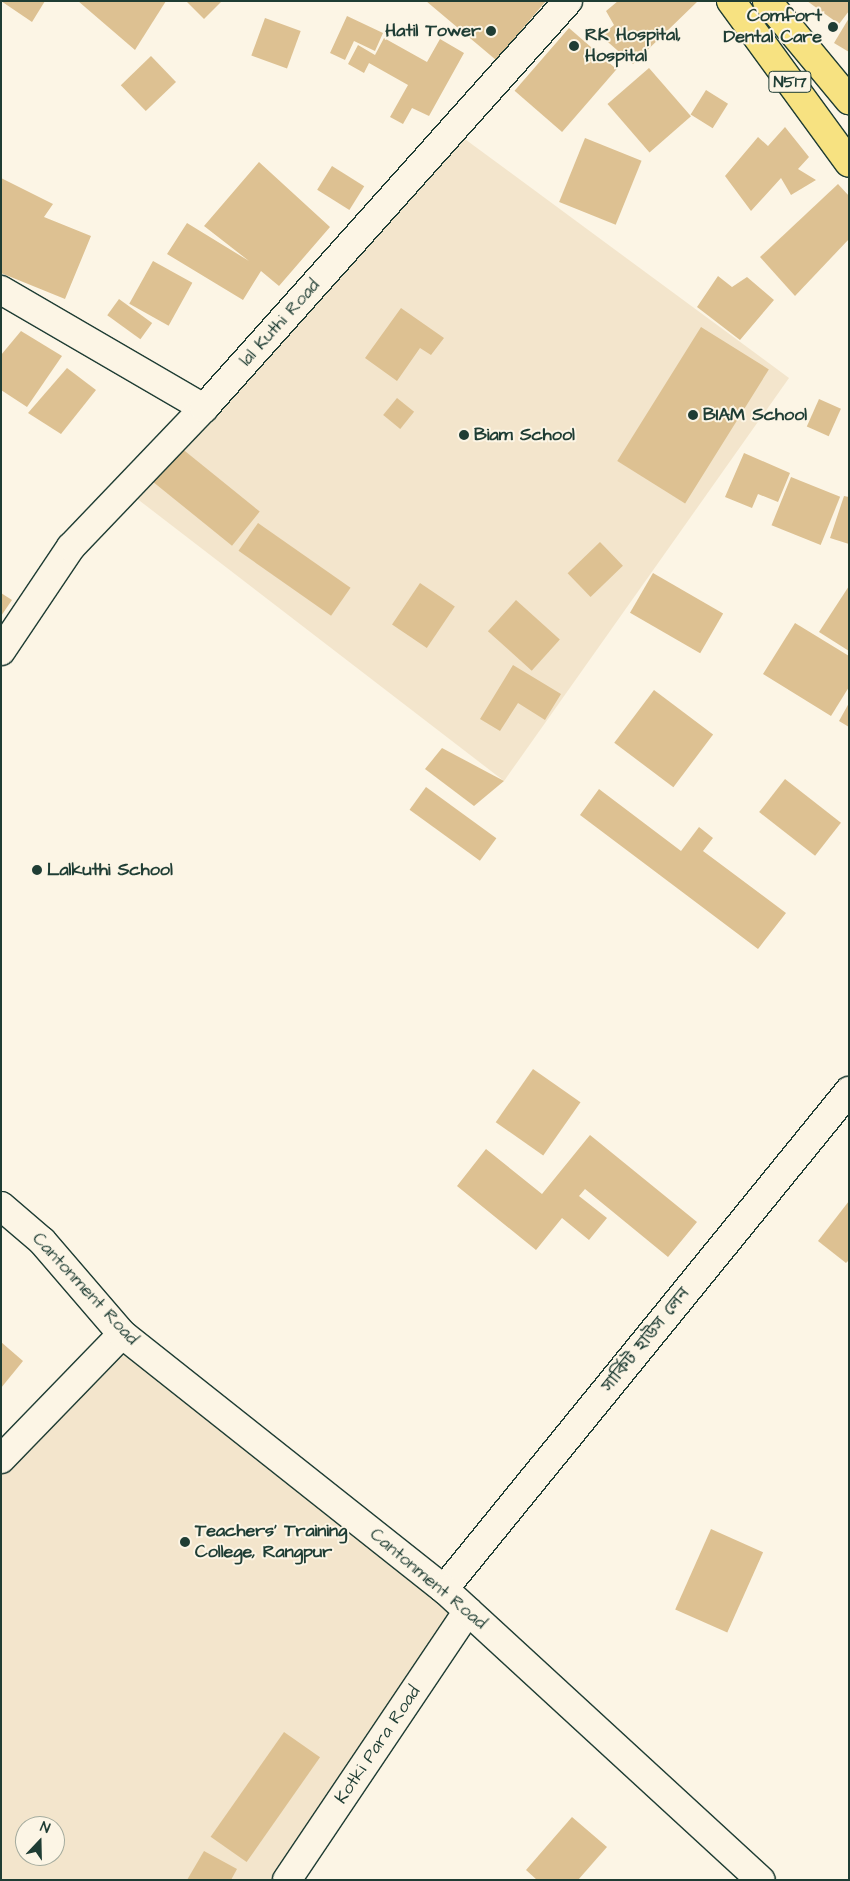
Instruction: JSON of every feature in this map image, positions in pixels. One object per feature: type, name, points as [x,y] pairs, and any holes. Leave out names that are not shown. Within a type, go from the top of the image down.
[{"type":"highway","name":"N517","points":[[731,1],[849,163]]},
{"type":"highway","name":"N517","points":[[767,1],[849,100]]},
{"type":"street","name":"lal Kuthi Road","points":[[1,651],[71,547],[204,408],[568,1]]},
{"type":"street","points":[[1,290],[204,408]]},
{"type":"street","name":"সার্কিট হাউস লেন","points":[[444,1589],[849,1091]]},
{"type":"street","name":"Cantonment Road","points":[[1,1206],[42,1241],[122,1334],[444,1589],[760,1880]]},
{"type":"street","points":[[1,1459],[122,1334]]},
{"type":"street","name":"Kotki Para Road","points":[[287,1880],[468,1611]]},
{"type":"shaded area","name":"Biam School","points":[[458,134],[789,378],[504,781],[127,491]]},
{"type":"shaded area","name":"Teachers' Training College, Rangpur","points":[[118,1346],[460,1614],[279,1880],[1,1880],[1,1470]]},
{"type":"building","points":[[1,1],[45,1],[32,22]]},
{"type":"building","points":[[78,1],[166,1],[135,50]]},
{"type":"building","points":[[186,1],[222,1],[204,19]]},
{"type":"building","name":"Hatil Tower","points":[[426,1],[546,1],[496,60]]},
{"type":"building","points":[[618,1],[698,1],[633,64],[601,36],[614,25],[606,11]]},
{"type":"building","points":[[807,1],[849,1],[849,11],[839,24]]},
{"type":"building","points":[[347,16],[383,33],[375,51],[354,41],[345,60],[330,53]]},
{"type":"building","points":[[265,18],[301,31],[287,69],[251,56]]},
{"type":"building","points":[[849,18],[849,52],[834,43]]},
{"type":"building","points":[[569,28],[617,69],[562,132],[515,91]]},
{"type":"building","points":[[384,38],[427,62],[440,39],[464,53],[429,116],[412,108],[403,124],[390,117],[408,85],[369,63],[364,73],[348,64],[358,45],[375,55]]},
{"type":"building","points":[[151,56],[176,82],[146,111],[121,85]]},
{"type":"building","points":[[649,68],[691,116],[649,152],[607,104]]},
{"type":"building","points":[[706,90],[728,104],[713,128],[691,115]]},
{"type":"building","points":[[785,127],[809,157],[798,169],[816,180],[791,195],[781,178],[751,211],[725,176],[758,137],[768,146]]},
{"type":"building","points":[[585,138],[642,161],[616,225],[559,202]]},
{"type":"building","points":[[259,162],[330,227],[279,286],[261,271],[243,300],[167,254],[187,223],[249,261],[204,226]]},
{"type":"building","points":[[332,166],[364,186],[349,210],[317,190]]},
{"type":"building","points":[[1,178],[53,204],[44,217],[91,236],[65,299],[1,273]]},
{"type":"building","points":[[838,184],[849,196],[849,239],[795,296],[760,257]]},
{"type":"building","points":[[153,261],[192,283],[169,326],[129,304]]},
{"type":"building","points":[[718,276],[732,287],[747,277],[774,300],[740,340],[697,307]]},
{"type":"building","points":[[119,299],[152,323],[140,339],[107,315]]},
{"type":"building","points":[[401,308],[444,338],[431,355],[420,348],[397,381],[365,358]]},
{"type":"building","name":"BIAM School","points":[[701,327],[769,369],[685,503],[617,461]]},
{"type":"building","points":[[21,331],[62,356],[27,407],[1,390],[1,355]]},
{"type":"building","points":[[67,368],[96,390],[61,434],[28,413]]},
{"type":"building","points":[[397,398],[414,412],[400,429],[383,415]]},
{"type":"building","points":[[819,399],[841,409],[829,436],[807,426]]},
{"type":"building","points":[[175,443],[260,512],[232,546],[147,477]]},
{"type":"building","points":[[744,453],[790,473],[778,502],[758,494],[752,508],[725,497]]},
{"type":"building","points":[[791,477],[840,497],[821,545],[772,525]]},
{"type":"building","points":[[844,496],[849,497],[849,544],[830,538]]},
{"type":"building","points":[[258,523],[351,588],[331,616],[238,551]]},
{"type":"building","points":[[600,542],[623,566],[591,597],[568,573]]},
{"type":"building","points":[[653,573],[723,614],[700,653],[630,613]]},
{"type":"building","points":[[420,583],[455,606],[427,648],[392,624]]},
{"type":"building","points":[[849,586],[849,651],[819,632]]},
{"type":"building","points":[[1,593],[12,600],[1,616]]},
{"type":"building","points":[[516,600],[560,639],[532,671],[488,631]]},
{"type":"building","points":[[795,623],[849,656],[849,687],[831,716],[763,674]]},
{"type":"building","points":[[513,665],[561,694],[545,720],[518,703],[500,731],[480,719]]},
{"type":"building","points":[[654,690],[713,735],[673,787],[614,743]]},
{"type":"building","points":[[849,703],[849,727],[839,721]]},
{"type":"building","points":[[442,748],[504,781],[474,806],[425,769]]},
{"type":"building","points":[[785,779],[841,823],[815,856],[759,812]]},
{"type":"building","points":[[426,787],[496,838],[480,861],[410,810]]},
{"type":"building","points":[[599,789],[681,851],[699,827],[713,838],[703,851],[786,913],[758,949],[580,815]]},
{"type":"building","points":[[533,1069],[581,1102],[543,1156],[496,1122]]},
{"type":"building","points":[[590,1135],[697,1222],[668,1257],[585,1189],[579,1196],[607,1218],[589,1240],[562,1218],[536,1250],[457,1186],[486,1149],[542,1194]]},
{"type":"building","points":[[849,1201],[849,1260],[846,1263],[818,1241]]},
{"type":"building","points":[[1,1342],[23,1361],[1,1388]]},
{"type":"building","points":[[711,1529],[763,1552],[727,1633],[675,1609]]},
{"type":"building","points":[[284,1732],[320,1757],[247,1862],[211,1837]]},
{"type":"building","points":[[572,1817],[607,1847],[578,1880],[537,1880],[526,1870]]},
{"type":"building","points":[[204,1851],[237,1869],[231,1880],[187,1880]]},
{"type":"place","name":"Comfort Dental Care","points":[[833,27]]},
{"type":"place","name":"Hatil Tower","points":[[491,31]]},
{"type":"place","name":"RK Hospital, Hospital","points":[[574,46]]},
{"type":"place","name":"BIAM School","points":[[693,415]]},
{"type":"place","name":"Biam School","points":[[464,435]]},
{"type":"place","name":"Lalkuthi School","points":[[37,870]]},
{"type":"place","name":"Teachers' Training College, Rangpur","points":[[185,1542]]}]
